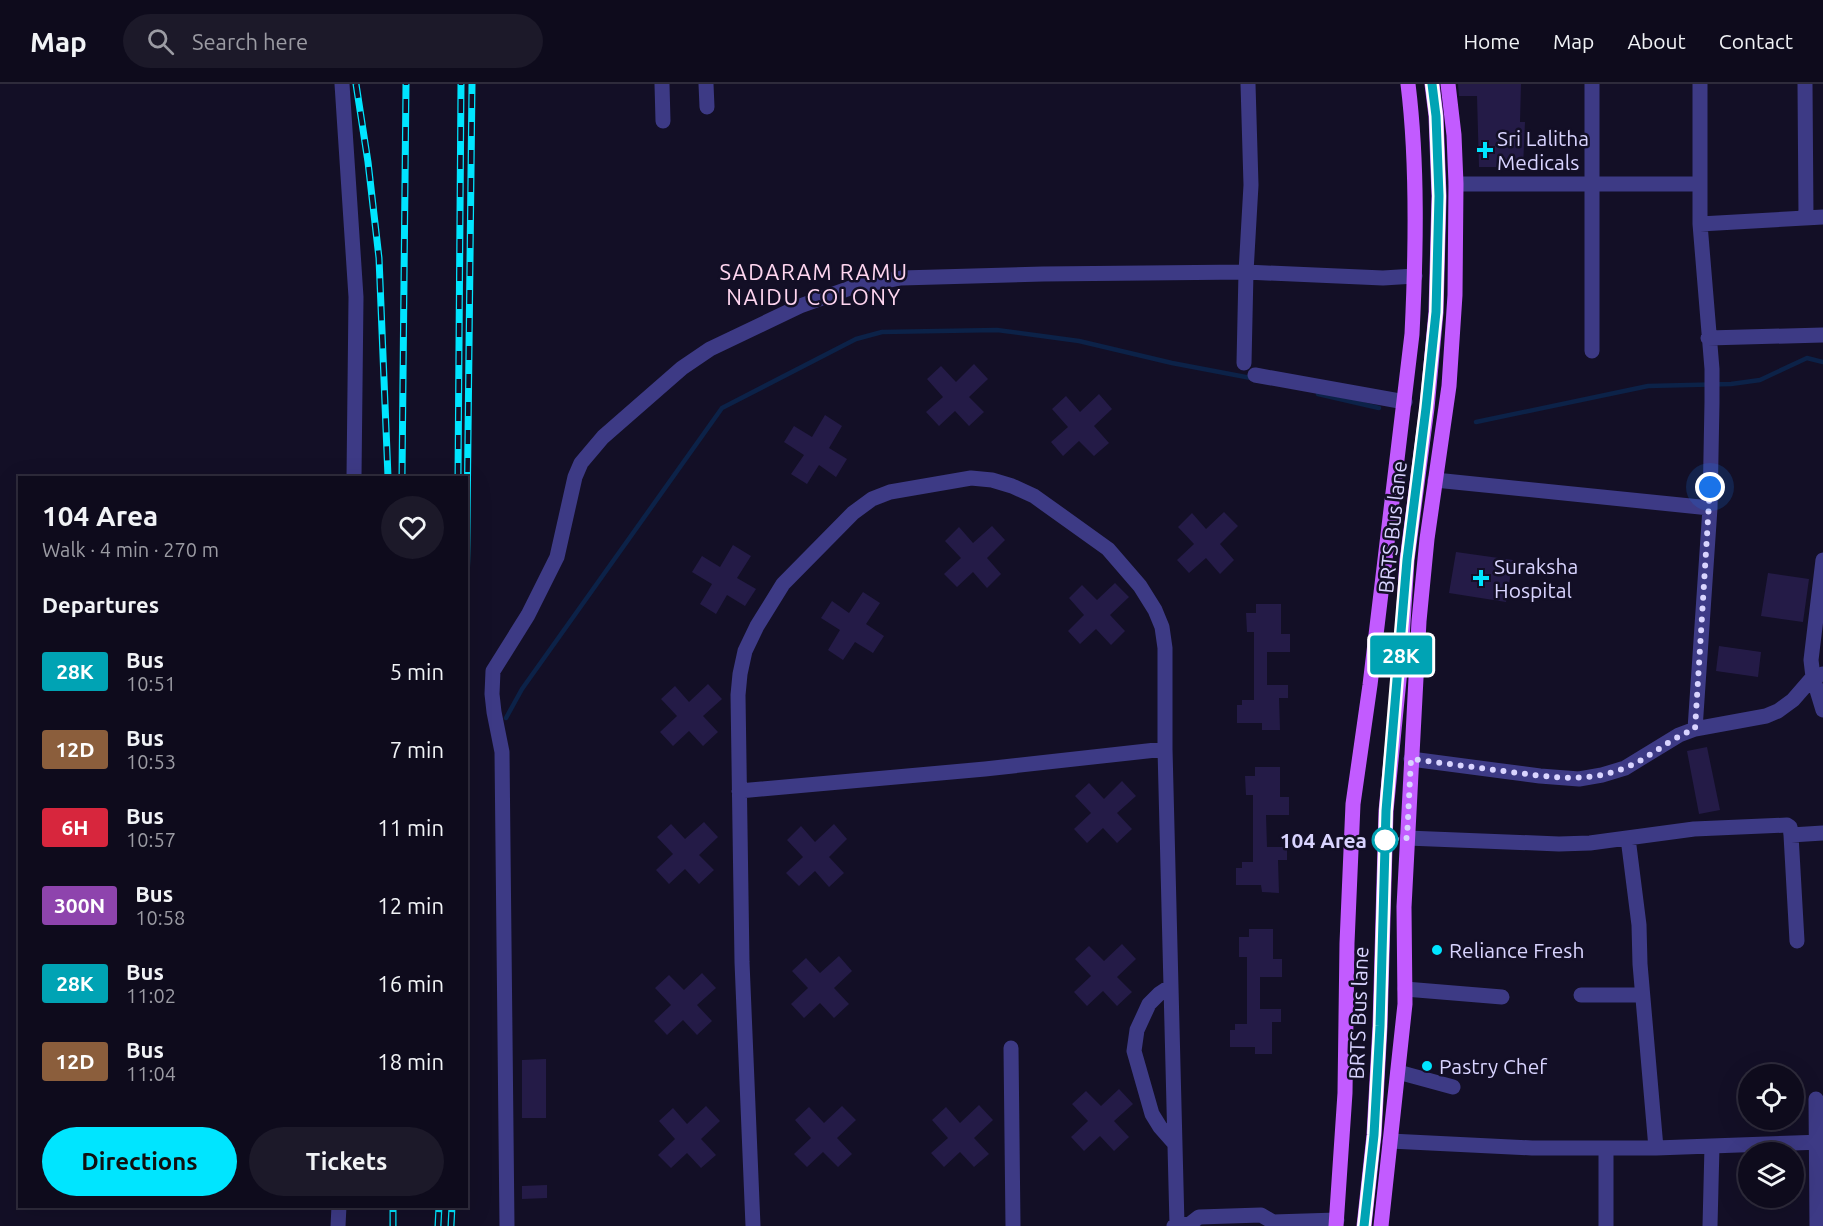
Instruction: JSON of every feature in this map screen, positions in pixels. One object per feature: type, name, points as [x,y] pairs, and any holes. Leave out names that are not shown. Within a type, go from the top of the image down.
[{"type":"main road","points":[[1336,1223],[1346,1093],[1347,944],[1352,816],[1405,402],[1415,276],[1413,160],[1408,84]]},
{"type":"main road","name":"BRTS Bus lane","points":[[1364,1226],[1374,1135],[1380,1026],[1386,811],[1407,560],[1436,312],[1439,196],[1436,116],[1432,84]]},
{"type":"main road","points":[[1381,1226],[1405,989],[1404,907],[1419,621],[1426,539],[1450,375],[1455,295],[1456,184],[1454,135],[1448,84]]},
{"type":"street","points":[[342,84],[356,297],[354,476]]},
{"type":"street","points":[[662,84],[663,121]]},
{"type":"street","points":[[706,84],[707,107]]},
{"type":"street","points":[[1244,363],[1251,185],[1248,84]]},
{"type":"street","points":[[1592,84],[1592,351]]},
{"type":"street","points":[[1695,729],[1710,508],[1712,402],[1712,369],[1700,224],[1700,84]]},
{"type":"street","points":[[1805,84],[1806,217]]},
{"type":"street","points":[[1456,184],[1700,184]]},
{"type":"street","points":[[1700,224],[1823,217]]},
{"type":"street","points":[[507,1226],[502,752],[493,703],[493,671],[528,615],[557,557],[575,477],[581,463],[603,437],[682,368],[710,349],[800,306],[853,287],[900,279],[1043,274],[1246,272],[1383,278],[1415,276]]},
{"type":"street","points":[[1708,338],[1823,335]]},
{"type":"street","points":[[1255,375],[1405,402]]},
{"type":"street","points":[[753,1226],[742,962],[739,791],[738,695],[746,651],[757,626],[783,584],[854,513],[872,499],[890,492],[971,478],[992,480],[1034,495],[1108,549],[1140,586],[1155,610],[1162,627],[1165,648],[1165,749],[1175,1144],[1184,1225],[1199,1217],[1261,1215],[1271,1224],[1336,1223]]},
{"type":"street","points":[[1436,480],[1710,508]]},
{"type":"street","points":[[1823,560],[1811,660],[1818,676],[1823,710]]},
{"type":"street","points":[[1411,759],[1540,776],[1579,779],[1602,775],[1625,768],[1679,735],[1695,729],[1766,716],[1778,711],[1818,676]]},
{"type":"street","points":[[739,791],[985,769],[1165,749]]},
{"type":"street","points":[[1407,838],[1559,844],[1590,843],[1694,829],[1780,824],[1790,827],[1797,941]]},
{"type":"street","points":[[1791,835],[1823,833]]},
{"type":"street","points":[[1628,838],[1636,890],[1642,995],[1656,1148]]},
{"type":"street","points":[[1171,986],[1149,1004],[1137,1030],[1134,1051],[1152,1114],[1160,1128],[1175,1144]]},
{"type":"street","points":[[1405,989],[1502,997]]},
{"type":"street","points":[[1581,995],[1642,995]]},
{"type":"street","points":[[1011,1048],[1012,1226]]},
{"type":"street","points":[[1398,1072],[1453,1087]]},
{"type":"street","points":[[1816,1099],[1820,1142],[1817,1226]]},
{"type":"street","points":[[1390,1141],[1532,1148],[1656,1148],[1820,1142]]},
{"type":"street","points":[[1710,1226],[1712,1146]]},
{"type":"street","points":[[1606,1148],[1606,1226]]},
{"type":"street","points":[[338,1226],[339,1208]]},
{"type":"building","points":[[1458,84],[1521,84],[1520,122],[1525,122],[1523,167],[1479,167],[1477,96],[1459,96]]},
{"type":"building","points":[[974,364],[988,379],[969,397],[984,412],[969,426],[955,411],[939,426],[926,412],[943,397],[927,379],[941,366],[956,382]]},
{"type":"building","points":[[1099,394],[1112,409],[1094,426],[1109,443],[1094,456],[1079,441],[1063,456],[1051,442],[1068,427],[1052,409],[1066,396],[1080,412]]},
{"type":"building","points":[[825,415],[842,426],[829,448],[847,459],[836,477],[819,465],[807,484],[791,474],[804,455],[784,442],[794,426],[812,437]]},
{"type":"building","points":[[1224,512],[1238,526],[1220,544],[1234,560],[1220,574],[1206,558],[1189,573],[1177,560],[1194,544],[1178,527],[1192,513],[1206,529]]},
{"type":"building","points":[[992,526],[1005,540],[987,558],[1001,574],[987,588],[973,572],[957,587],[944,574],[961,558],[945,541],[959,527],[973,543]]},
{"type":"building","points":[[733,545],[751,556],[737,578],[756,589],[745,606],[727,595],[716,614],[700,604],[712,584],[692,572],[702,556],[720,567]]},
{"type":"building","points":[[1456,552],[1513,560],[1506,602],[1449,593]]},
{"type":"building","points":[[1768,573],[1809,579],[1803,622],[1761,616]]},
{"type":"building","points":[[1115,583],[1129,597],[1110,615],[1125,631],[1111,645],[1096,629],[1080,644],[1068,631],[1084,615],[1069,598],[1082,585],[1097,600]]},
{"type":"building","points":[[863,592],[880,603],[866,624],[884,636],[873,653],[855,642],[843,660],[828,650],[840,630],[821,618],[832,601],[849,613]]},
{"type":"building","points":[[1256,604],[1281,604],[1281,634],[1290,634],[1290,652],[1267,652],[1267,685],[1288,685],[1288,698],[1279,698],[1280,730],[1262,730],[1262,723],[1237,723],[1237,705],[1242,705],[1242,700],[1254,700],[1254,632],[1247,632],[1246,613],[1256,613]]},
{"type":"building","points":[[1719,646],[1761,652],[1758,677],[1716,671]]},
{"type":"building","points":[[708,684],[722,699],[703,716],[718,732],[703,746],[689,731],[673,746],[660,732],[677,716],[661,699],[675,686],[689,702]]},
{"type":"building","points":[[1707,747],[1720,810],[1699,814],[1687,751]]},
{"type":"building","points":[[1255,767],[1280,767],[1280,797],[1289,797],[1289,815],[1266,815],[1267,847],[1287,847],[1287,860],[1278,860],[1279,893],[1262,892],[1261,885],[1236,885],[1236,868],[1242,868],[1242,862],[1253,862],[1253,795],[1246,795],[1245,776],[1255,776]]},
{"type":"building","points":[[1122,781],[1136,796],[1117,813],[1132,829],[1117,843],[1103,828],[1087,843],[1074,829],[1091,813],[1075,796],[1089,783],[1104,799]]},
{"type":"building","points":[[704,822],[718,837],[699,855],[714,870],[699,884],[685,869],[669,884],[656,870],[673,854],[657,837],[671,824],[685,839]]},
{"type":"building","points":[[834,824],[847,839],[829,857],[844,873],[829,887],[815,871],[799,886],[786,873],[803,857],[787,840],[801,826],[815,842]]},
{"type":"building","points":[[1249,929],[1273,929],[1273,959],[1282,959],[1282,977],[1260,977],[1260,1009],[1281,1009],[1281,1022],[1272,1022],[1272,1054],[1255,1054],[1255,1047],[1230,1047],[1230,1030],[1235,1030],[1235,1024],[1247,1024],[1247,957],[1239,957],[1239,937],[1249,937]]},
{"type":"building","points":[[1122,944],[1136,959],[1117,977],[1132,992],[1117,1006],[1103,991],[1087,1006],[1074,992],[1091,976],[1075,959],[1089,946],[1104,961]]},
{"type":"building","points":[[839,956],[852,971],[834,988],[849,1004],[834,1018],[820,1003],[804,1018],[791,1004],[808,988],[792,971],[806,958],[820,973]]},
{"type":"building","points":[[702,973],[716,988],[697,1005],[712,1021],[697,1035],[683,1020],[667,1035],[654,1021],[671,1005],[655,988],[669,975],[684,990]]},
{"type":"building","points":[[546,1059],[546,1118],[522,1118],[522,1060]]},
{"type":"building","points":[[1119,1089],[1133,1104],[1114,1121],[1129,1137],[1114,1151],[1100,1136],[1084,1151],[1071,1137],[1088,1121],[1072,1104],[1086,1091],[1101,1106]]},
{"type":"building","points":[[979,1105],[993,1120],[974,1138],[989,1154],[974,1167],[960,1152],[944,1167],[931,1153],[948,1138],[932,1120],[946,1107],[960,1123]]},
{"type":"building","points":[[706,1106],[720,1121],[701,1139],[716,1155],[701,1168],[687,1153],[671,1168],[658,1155],[675,1139],[659,1121],[673,1108],[687,1124]]},
{"type":"building","points":[[842,1106],[856,1120],[837,1138],[852,1154],[838,1167],[823,1152],[807,1167],[794,1154],[811,1138],[795,1120],[809,1107],[824,1123]]},
{"type":"building","points":[[547,1185],[547,1198],[522,1199],[522,1186]]},
{"type":"waterway","points":[[506,718],[522,689],[722,408],[856,339],[882,332],[997,330],[1079,341],[1172,363],[1251,378]]},
{"type":"waterway","points":[[1476,422],[1648,386],[1731,384],[1760,380],[1807,358],[1823,362]]},
{"type":"waterway","points":[[1318,394],[1379,408]]},
{"type":"railway","points":[[356,84],[379,258],[388,476]]},
{"type":"railway","points":[[402,476],[406,84]]},
{"type":"railway","points":[[458,476],[461,84]]},
{"type":"railway","points":[[468,476],[472,84]]},
{"type":"railway","points":[[393,1208],[393,1226]]},
{"type":"railway","points":[[438,1226],[439,1208]]},
{"type":"railway","points":[[451,1226],[452,1208]]},
{"type":"bus line","name":"28K","points":[[1364,1226],[1374,1135],[1380,1026],[1386,811],[1400,670],[1407,560],[1436,312],[1439,196],[1436,116],[1432,84]]},
{"type":"place","name":"Sri Lalitha Medicals","points":[[1485,150]]},
{"type":"place","name":"Suraksha Hospital","points":[[1481,578]]},
{"type":"place","name":"104 Area","points":[[1385,840]]},
{"type":"place","name":"Reliance Fresh","points":[[1437,950]]},
{"type":"place","name":"Pastry Chef","points":[[1427,1066]]},
{"type":"district","name":"SADARAM RAMU NAIDU COLONY","points":[[814,284]]},
{"type":"route","points":[[1385,840],[1407,838],[1411,759],[1579,779],[1625,768],[1679,735],[1695,729],[1710,487]]}]
